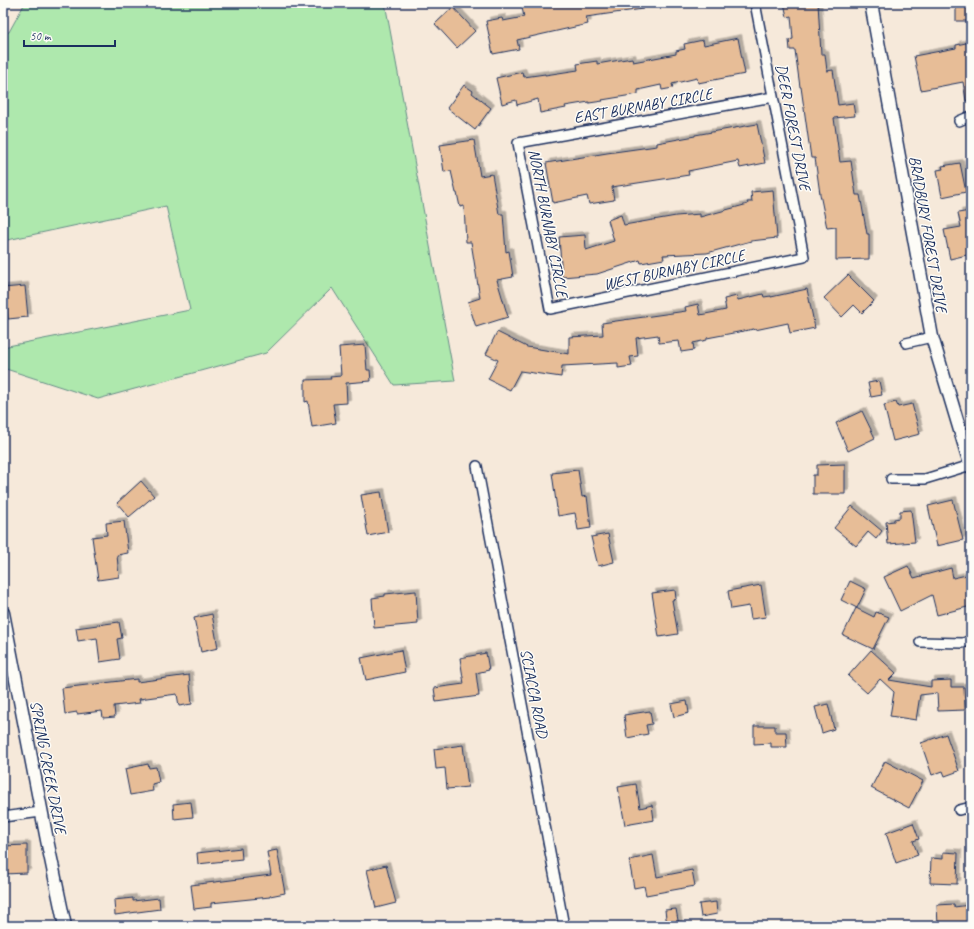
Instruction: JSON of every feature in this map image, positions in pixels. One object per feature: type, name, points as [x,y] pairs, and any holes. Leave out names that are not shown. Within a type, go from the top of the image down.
[{"type":"street","name":"DEER FOREST DRIVE","points":[[755,3],[804,257]]},
{"type":"street","name":"BRADBURY FOREST DRIVE","points":[[870,3],[932,337],[971,466]]},
{"type":"street","name":"EAST BURNABY CIRCLE","points":[[518,143],[773,97]]},
{"type":"street","points":[[959,121],[971,116]]},
{"type":"street","name":"NORTH BURNABY CIRCLE","points":[[518,143],[550,310]]},
{"type":"street","name":"WEST BURNABY CIRCLE","points":[[550,310],[804,257]]},
{"type":"street","points":[[906,344],[932,337]]},
{"type":"street","name":"SCIACCA ROAD","points":[[477,466],[564,926]]},
{"type":"street","points":[[891,478],[925,479],[971,466]]},
{"type":"street","name":"SPRING CREEK DRIVE","points":[[3,613],[65,926]]},
{"type":"street","points":[[920,642],[963,643],[971,640]]},
{"type":"street","points":[[958,810],[971,807]]},
{"type":"street","points":[[3,818],[42,812]]},
{"type":"green space","points":[[25,3],[385,3],[455,381],[394,385],[332,288],[266,353],[98,399],[3,368],[3,347],[190,310],[166,206],[3,241],[3,34],[9,32]]},
{"type":"building","points":[[521,3],[643,3],[643,9],[586,17],[588,24],[517,40],[519,49],[493,54],[486,21],[502,18],[503,21],[524,17]]},
{"type":"building","points":[[784,3],[818,3],[821,54],[825,54],[827,71],[833,70],[838,105],[853,103],[855,116],[834,118],[840,162],[851,161],[856,195],[860,195],[867,234],[869,234],[869,259],[836,260],[836,227],[827,228],[815,158],[811,158],[795,50],[790,50],[789,40],[793,39],[791,16],[787,17]]},
{"type":"building","points":[[956,3],[971,3],[971,21],[956,21]]},
{"type":"building","points":[[453,7],[475,31],[457,48],[435,24]]},
{"type":"building","points":[[738,38],[745,74],[698,83],[697,78],[672,84],[673,88],[662,90],[661,85],[638,90],[638,94],[602,100],[603,101],[565,106],[566,108],[540,113],[538,99],[517,105],[516,100],[502,104],[496,78],[522,72],[524,77],[578,70],[577,64],[597,61],[597,64],[632,58],[633,62],[676,54],[676,51],[685,49],[684,44],[703,40],[704,45]]},
{"type":"building","points":[[971,42],[971,100],[966,101],[963,82],[921,90],[914,56],[956,48],[956,45]]},
{"type":"building","points":[[464,85],[473,91],[472,93],[491,108],[475,130],[447,108]]},
{"type":"building","points":[[757,124],[765,163],[740,168],[738,161],[688,171],[689,175],[612,187],[614,200],[589,204],[587,196],[553,203],[546,163],[657,146],[657,143]]},
{"type":"building","points":[[474,140],[480,176],[492,174],[499,214],[503,214],[506,252],[509,251],[513,277],[497,280],[508,317],[476,327],[468,302],[480,298],[471,242],[466,242],[464,206],[460,207],[451,171],[444,172],[440,145]]},
{"type":"building","points":[[960,163],[966,192],[942,197],[937,170],[943,169],[942,166]]},
{"type":"building","points":[[773,190],[777,238],[751,241],[707,253],[663,255],[664,259],[641,263],[640,260],[597,274],[562,277],[559,237],[585,235],[586,250],[614,241],[608,220],[621,215],[624,225],[676,216],[700,214],[700,217],[748,204],[747,202],[752,202],[751,192]]},
{"type":"building","points":[[970,211],[971,254],[950,259],[944,230],[961,227],[958,213]]},
{"type":"building","points":[[848,275],[874,301],[862,313],[854,305],[842,317],[824,298]]},
{"type":"building","points":[[25,286],[28,317],[8,319],[7,307],[3,307],[3,288]]},
{"type":"building","points":[[807,289],[815,328],[790,333],[788,323],[754,329],[707,338],[707,340],[693,343],[694,350],[681,352],[679,341],[659,343],[658,335],[636,338],[638,356],[630,357],[632,366],[618,368],[618,363],[562,366],[561,377],[520,371],[510,390],[488,379],[498,360],[486,354],[497,332],[527,347],[569,354],[569,337],[603,335],[602,323],[686,311],[685,307],[698,304],[700,315],[726,310],[724,299],[737,296],[738,300],[763,294],[764,297],[771,297]]},
{"type":"building","points":[[365,345],[367,370],[370,370],[371,381],[346,383],[347,403],[333,404],[336,423],[312,427],[308,401],[305,402],[305,380],[331,379],[330,377],[341,376],[339,347]]},
{"type":"building","points":[[879,381],[882,395],[871,397],[868,383]]},
{"type":"building","points":[[896,402],[898,407],[912,404],[920,434],[893,441],[884,405]]},
{"type":"building","points":[[862,411],[875,438],[848,451],[836,423]]},
{"type":"building","points":[[845,464],[845,494],[813,494],[813,475],[817,475],[817,465]]},
{"type":"building","points":[[578,470],[582,497],[587,496],[591,528],[578,530],[575,513],[558,516],[552,473]]},
{"type":"building","points":[[141,481],[154,496],[129,517],[117,503]]},
{"type":"building","points":[[381,492],[388,532],[368,536],[361,495]]},
{"type":"building","points":[[953,500],[963,540],[937,546],[928,506]]},
{"type":"building","points":[[852,506],[882,531],[876,539],[868,532],[856,546],[834,528]]},
{"type":"building","points":[[911,510],[915,542],[888,544],[886,522],[894,521],[894,519],[900,518],[900,511]]},
{"type":"building","points":[[124,521],[128,553],[117,555],[119,577],[98,580],[92,537],[107,535],[106,523]]},
{"type":"building","points":[[608,534],[614,562],[598,566],[591,537]]},
{"type":"building","points":[[908,566],[914,578],[951,568],[953,578],[971,574],[971,606],[937,615],[932,595],[900,611],[884,577]]},
{"type":"building","points":[[850,581],[866,589],[857,608],[841,600]]},
{"type":"building","points":[[761,585],[766,617],[751,619],[749,606],[731,609],[728,591]]},
{"type":"building","points":[[675,590],[676,599],[672,600],[678,634],[659,637],[652,593]]},
{"type":"building","points":[[416,591],[418,624],[374,628],[372,598],[385,596],[385,594]]},
{"type":"building","points":[[856,608],[874,617],[876,612],[889,617],[873,649],[843,635]]},
{"type":"building","points":[[212,614],[218,648],[201,652],[194,618]]},
{"type":"building","points":[[119,622],[122,638],[117,639],[120,659],[100,662],[97,638],[78,641],[76,628]]},
{"type":"building","points":[[401,650],[405,672],[366,680],[361,658]]},
{"type":"building","points":[[871,650],[896,673],[889,680],[931,687],[931,681],[951,680],[951,687],[964,687],[965,710],[938,711],[937,693],[920,695],[916,720],[890,716],[894,692],[880,679],[867,693],[848,676]]},
{"type":"building","points":[[486,653],[489,670],[476,673],[479,696],[436,702],[434,688],[464,684],[460,658]]},
{"type":"building","points":[[189,675],[192,704],[179,706],[177,694],[139,699],[140,703],[114,706],[115,717],[103,718],[102,711],[65,714],[62,688],[137,679],[137,682]]},
{"type":"building","points":[[687,701],[689,713],[674,717],[671,704]]},
{"type":"building","points":[[828,704],[834,729],[822,733],[815,707]]},
{"type":"building","points":[[650,711],[652,724],[646,725],[648,734],[627,738],[624,715]]},
{"type":"building","points":[[754,726],[775,726],[775,732],[786,732],[787,747],[771,747],[771,743],[754,744]]},
{"type":"building","points":[[946,734],[959,771],[945,776],[943,771],[932,775],[921,743]]},
{"type":"building","points":[[463,745],[468,787],[447,789],[445,768],[436,769],[434,749]]},
{"type":"building","points":[[885,761],[923,781],[909,808],[871,788]]},
{"type":"building","points":[[148,764],[149,768],[156,767],[159,782],[152,784],[153,791],[130,795],[125,769]]},
{"type":"building","points":[[636,784],[640,808],[652,805],[654,820],[625,825],[618,787]]},
{"type":"building","points":[[191,802],[193,817],[174,819],[173,804]]},
{"type":"building","points":[[913,823],[919,839],[913,841],[918,855],[896,863],[886,833]]},
{"type":"building","points":[[27,845],[27,873],[4,874],[3,846]]},
{"type":"building","points":[[241,848],[242,859],[198,864],[197,853]]},
{"type":"building","points":[[277,850],[285,893],[270,897],[211,903],[211,907],[194,909],[191,885],[271,875],[267,852]]},
{"type":"building","points":[[943,852],[958,853],[957,884],[930,883],[931,858],[943,859]]},
{"type":"building","points":[[653,855],[657,877],[692,870],[695,886],[646,895],[644,886],[634,888],[629,860]]},
{"type":"building","points":[[386,865],[396,903],[376,908],[367,870]]},
{"type":"building","points":[[133,898],[133,901],[159,898],[160,909],[115,915],[114,900]]},
{"type":"building","points":[[716,902],[717,914],[701,917],[699,904]]},
{"type":"building","points":[[954,904],[954,907],[970,905],[971,926],[938,926],[937,905]]},
{"type":"building","points":[[676,909],[679,926],[667,926],[665,910]]}]
